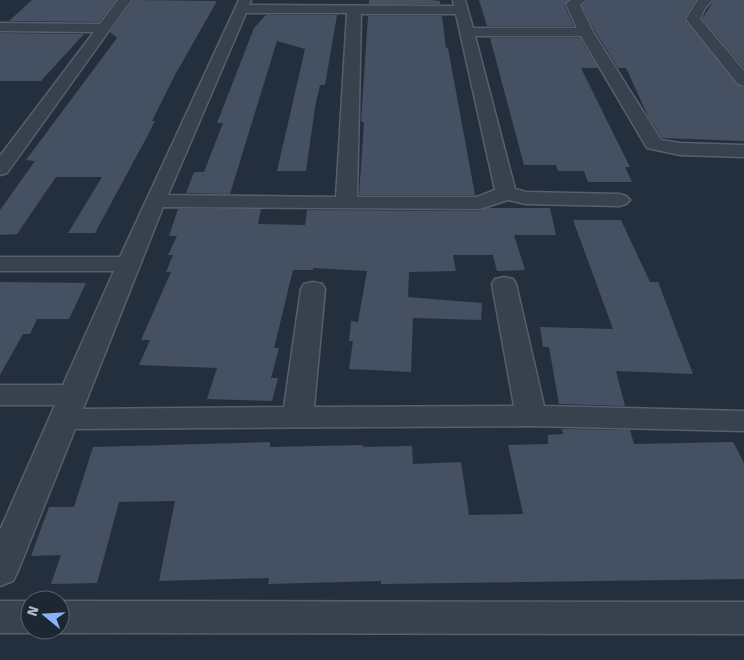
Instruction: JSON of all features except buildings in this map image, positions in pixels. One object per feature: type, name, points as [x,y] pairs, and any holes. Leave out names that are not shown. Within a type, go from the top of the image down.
[{"type":"street","points":[[0,169],[125,0]]},
{"type":"street","points":[[580,0],[574,4],[586,32],[654,144],[680,150],[744,151]]},
{"type":"street","points":[[706,0],[699,6],[694,19],[744,81]]},
{"type":"street","points":[[0,571],[155,201],[243,5],[354,10],[461,5],[506,193]]},
{"type":"street","points":[[346,203],[354,10]]},
{"type":"street","points":[[0,27],[104,28]]},
{"type":"street","points":[[466,32],[586,32]]},
{"type":"street","points":[[155,201],[480,203],[506,193],[526,198],[619,200]]},
{"type":"street","points":[[0,264],[128,264]]},
{"type":"street","points":[[504,284],[531,416]]},
{"type":"street","points":[[298,417],[313,289]]},
{"type":"street","points":[[0,394],[68,407],[298,417],[531,416],[744,421]]},
{"type":"street","points":[[0,617],[20,617]]},
{"type":"street","points":[[70,617],[744,618]]}]
